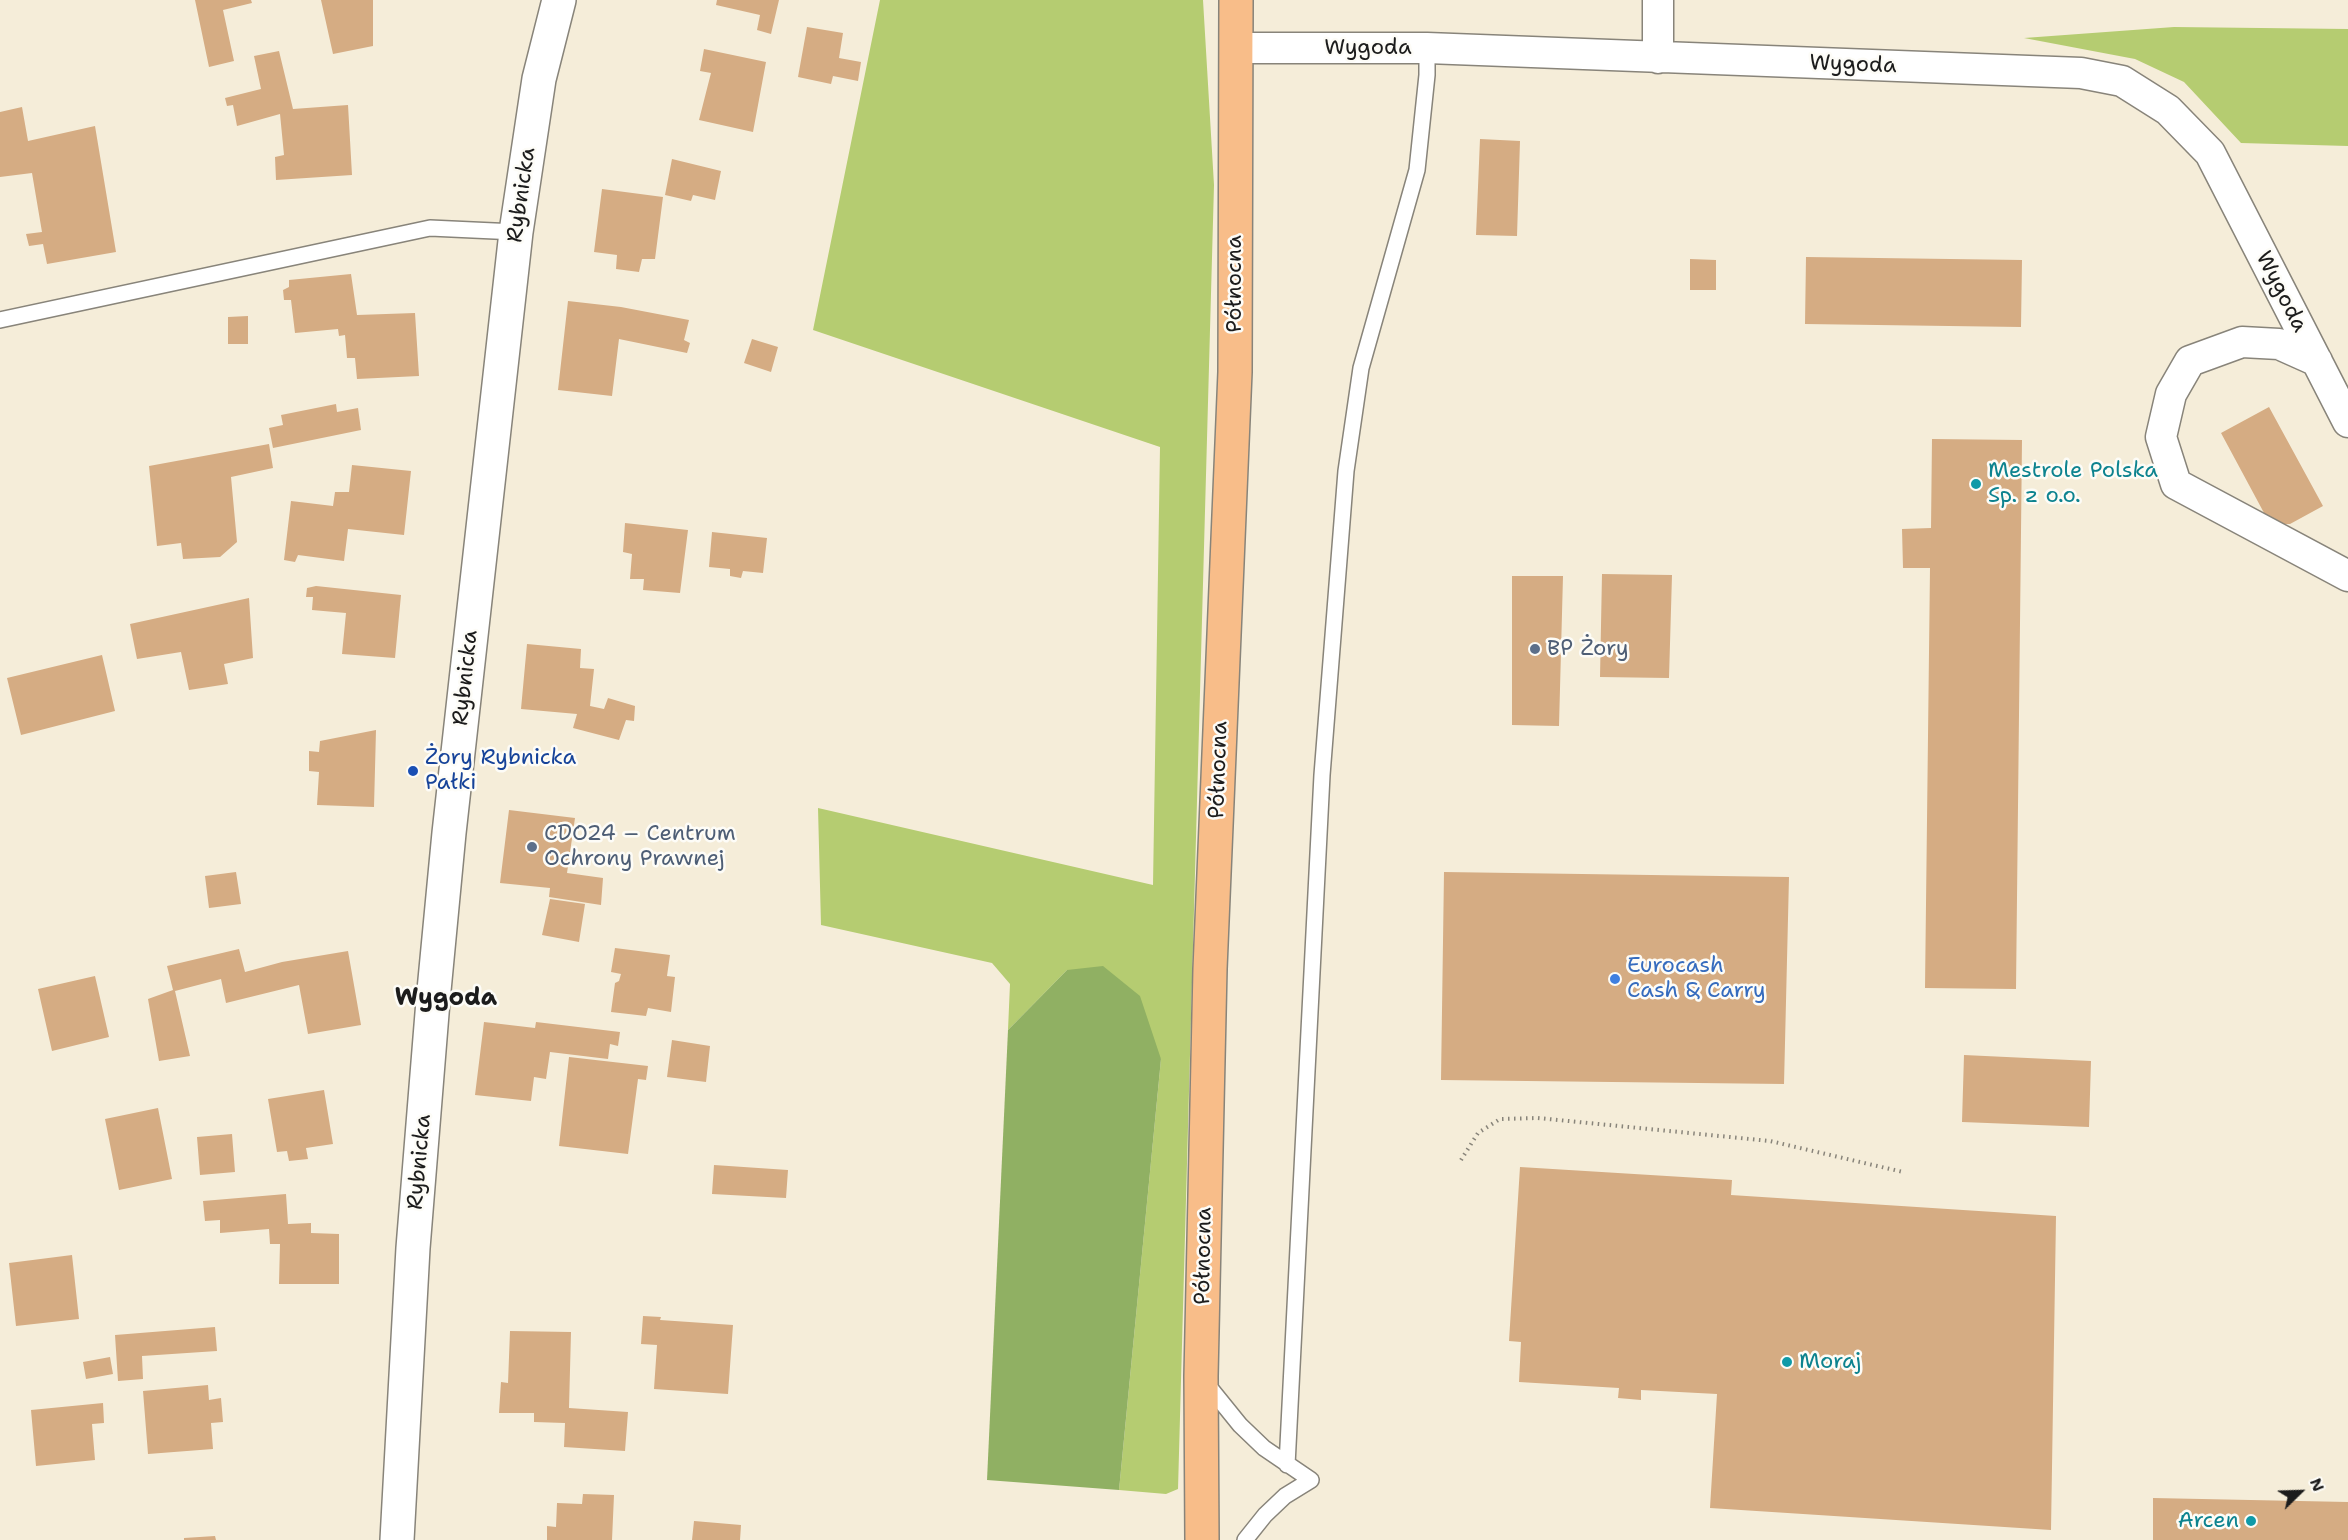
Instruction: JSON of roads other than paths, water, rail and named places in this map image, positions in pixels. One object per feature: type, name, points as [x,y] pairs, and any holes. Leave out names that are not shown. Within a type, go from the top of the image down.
[{"type":"main road","name":"Północna","points":[[1202,1540],[1201,1376],[1210,969],[1235,372],[1236,0]]},
{"type":"street","name":"Rybnicka","points":[[397,1540],[413,1248],[433,1001],[452,809],[516,232],[539,79],[559,0]]},
{"type":"street","points":[[1658,0],[1658,58]]},
{"type":"street","name":"Wygoda","points":[[1236,48],[1427,48],[2081,73],[2122,81],[2169,110],[2210,153],[2348,422]]},
{"type":"street","name":"Wygoda","points":[[2317,361],[2279,344],[2242,342],[2190,361],[2171,394],[2160,437],[2176,484],[2348,576]]},
{"type":"lane","points":[[1287,1465],[1322,775],[1346,471],[1361,368],[1417,170],[1427,75],[1427,48]]},
{"type":"lane","points":[[0,320],[430,228],[516,232]]},
{"type":"lane","points":[[1201,1376],[1240,1425],[1264,1448],[1311,1480],[1285,1496],[1265,1515],[1245,1540]]},
{"type":"place","name":"Mestrole Polska Sp. z o.o.","points":[[1976,484]]},
{"type":"place","name":"BP Żory","points":[[1535,649]]},
{"type":"place","name":"Żory Rybnicka Pałki","points":[[413,771]]},
{"type":"place","name":"CDO24 – Centrum Ochrony Prawnej","points":[[532,847]]},
{"type":"place","name":"Eurocash Cash & Carry","points":[[1615,979]]},
{"type":"place","name":"Moraj","points":[[1787,1362]]},
{"type":"place","name":"Arcen","points":[[2251,1521]]},
{"type":"district","name":"Wygoda","points":[[446,999]]}]
